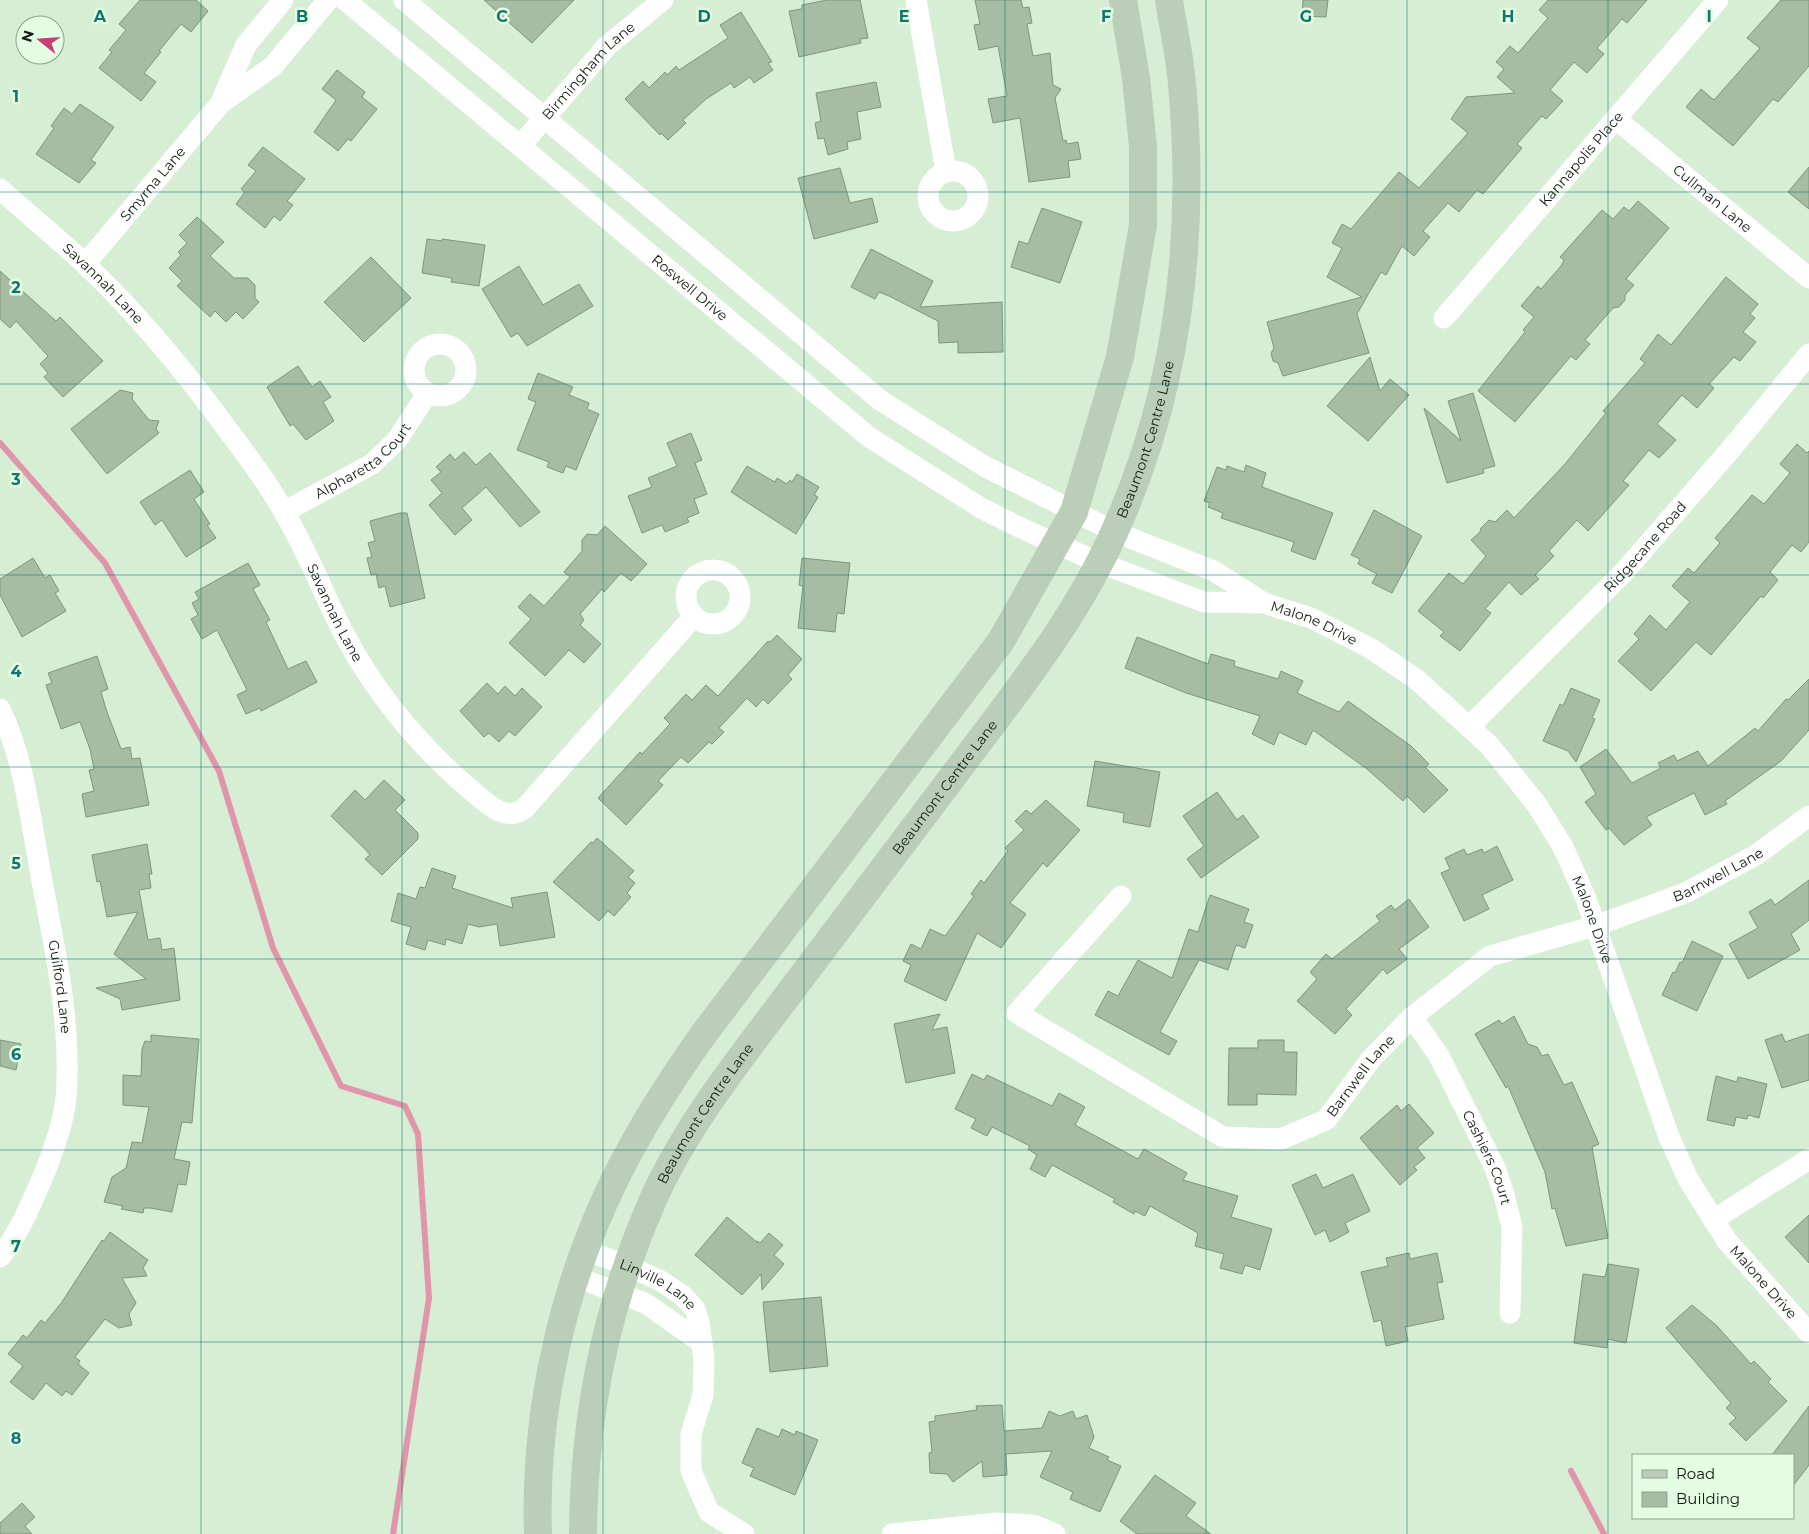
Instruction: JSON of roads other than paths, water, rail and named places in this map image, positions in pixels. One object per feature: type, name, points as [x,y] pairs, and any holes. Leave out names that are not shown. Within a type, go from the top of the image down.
[{"type":"street","name":"Smyrna Lane","points":[[221,103],[246,46],[283,0]]},
{"type":"street","name":"Smyrna Lane","points":[[86,264],[221,103],[273,66],[328,0]]},
{"type":"street","name":"Roswell Drive","points":[[346,0],[869,437],[981,508],[1056,543]]},
{"type":"street","points":[[404,0],[880,400],[984,466],[1074,512]]},
{"type":"street","name":"Birmingham Lane","points":[[520,146],[544,116],[607,46],[663,0]]},
{"type":"street","points":[[916,0],[946,172]]},
{"type":"street","points":[[538,1534],[537,1496],[540,1444],[556,1349],[585,1250],[615,1178],[670,1082],[801,903],[995,648],[1074,512],[1120,357],[1143,225],[1143,147],[1136,78],[1122,0]]},
{"type":"street","name":"Beaumont Centre Lane","points":[[583,1534],[583,1483],[590,1412],[600,1358],[618,1292],[653,1200],[678,1152],[739,1059],[1007,705],[1069,614],[1100,563],[1115,532],[1161,403],[1176,329],[1186,257],[1187,190],[1182,82],[1169,0]]},
{"type":"street","name":"Kannapolis Place","points":[[1444,318],[1718,0]]},
{"type":"street","name":"Cullman Lane","points":[[1616,118],[1809,278]]},
{"type":"street","name":"Savannah Lane","points":[[0,189],[86,264],[158,339],[228,430],[284,512],[343,632],[374,685],[398,717],[436,758],[490,806],[508,815],[517,814],[525,808],[694,616]]},
{"type":"street","name":"Ridgecane Road","points":[[1468,727],[1623,573],[1731,449],[1809,354]]},
{"type":"street","name":"Alpharetta Court","points":[[284,512],[372,464],[397,440],[427,394]]},
{"type":"street","name":"Malone Drive","points":[[1074,512],[1115,532],[1214,571],[1264,603],[1311,618],[1370,648],[1416,679],[1490,746],[1537,805],[1563,846],[1595,926],[1669,1137],[1688,1179],[1713,1220],[1745,1263],[1809,1333]]},
{"type":"street","name":"Malone Drive","points":[[1056,543],[1100,563],[1204,602],[1264,603]]},
{"type":"street","name":"Guilford Lane","points":[[0,710],[11,732],[22,772],[57,956],[65,1004],[67,1075],[66,1104],[59,1134],[17,1235],[0,1257]]},
{"type":"street","name":"Barnwell Lane","points":[[1121,896],[1017,1013],[1223,1137],[1281,1139],[1326,1120],[1371,1059],[1412,1017],[1490,956],[1595,926],[1685,893],[1733,869],[1781,838],[1809,816]]},
{"type":"street","name":"Cashiers Court","points":[[1412,1017],[1439,1056],[1495,1168],[1503,1191],[1512,1227],[1510,1313]]},
{"type":"street","points":[[1713,1220],[1809,1159]]},
{"type":"street","name":"Linville Lane","points":[[585,1250],[628,1266],[682,1295],[695,1309],[702,1343],[703,1395],[691,1434],[691,1471],[709,1512],[744,1534]]},
{"type":"street","name":"Linville Lane","points":[[576,1277],[618,1292],[662,1312],[702,1343]]},
{"type":"street","points":[[892,1534],[997,1523],[1033,1525],[1055,1534]]},
{"type":"waterway","points":[[0,443],[105,563],[219,771],[273,948],[341,1086],[405,1106],[418,1134],[429,1298],[393,1534]]},
{"type":"waterway","points":[[1571,1471],[1604,1534]]}]
